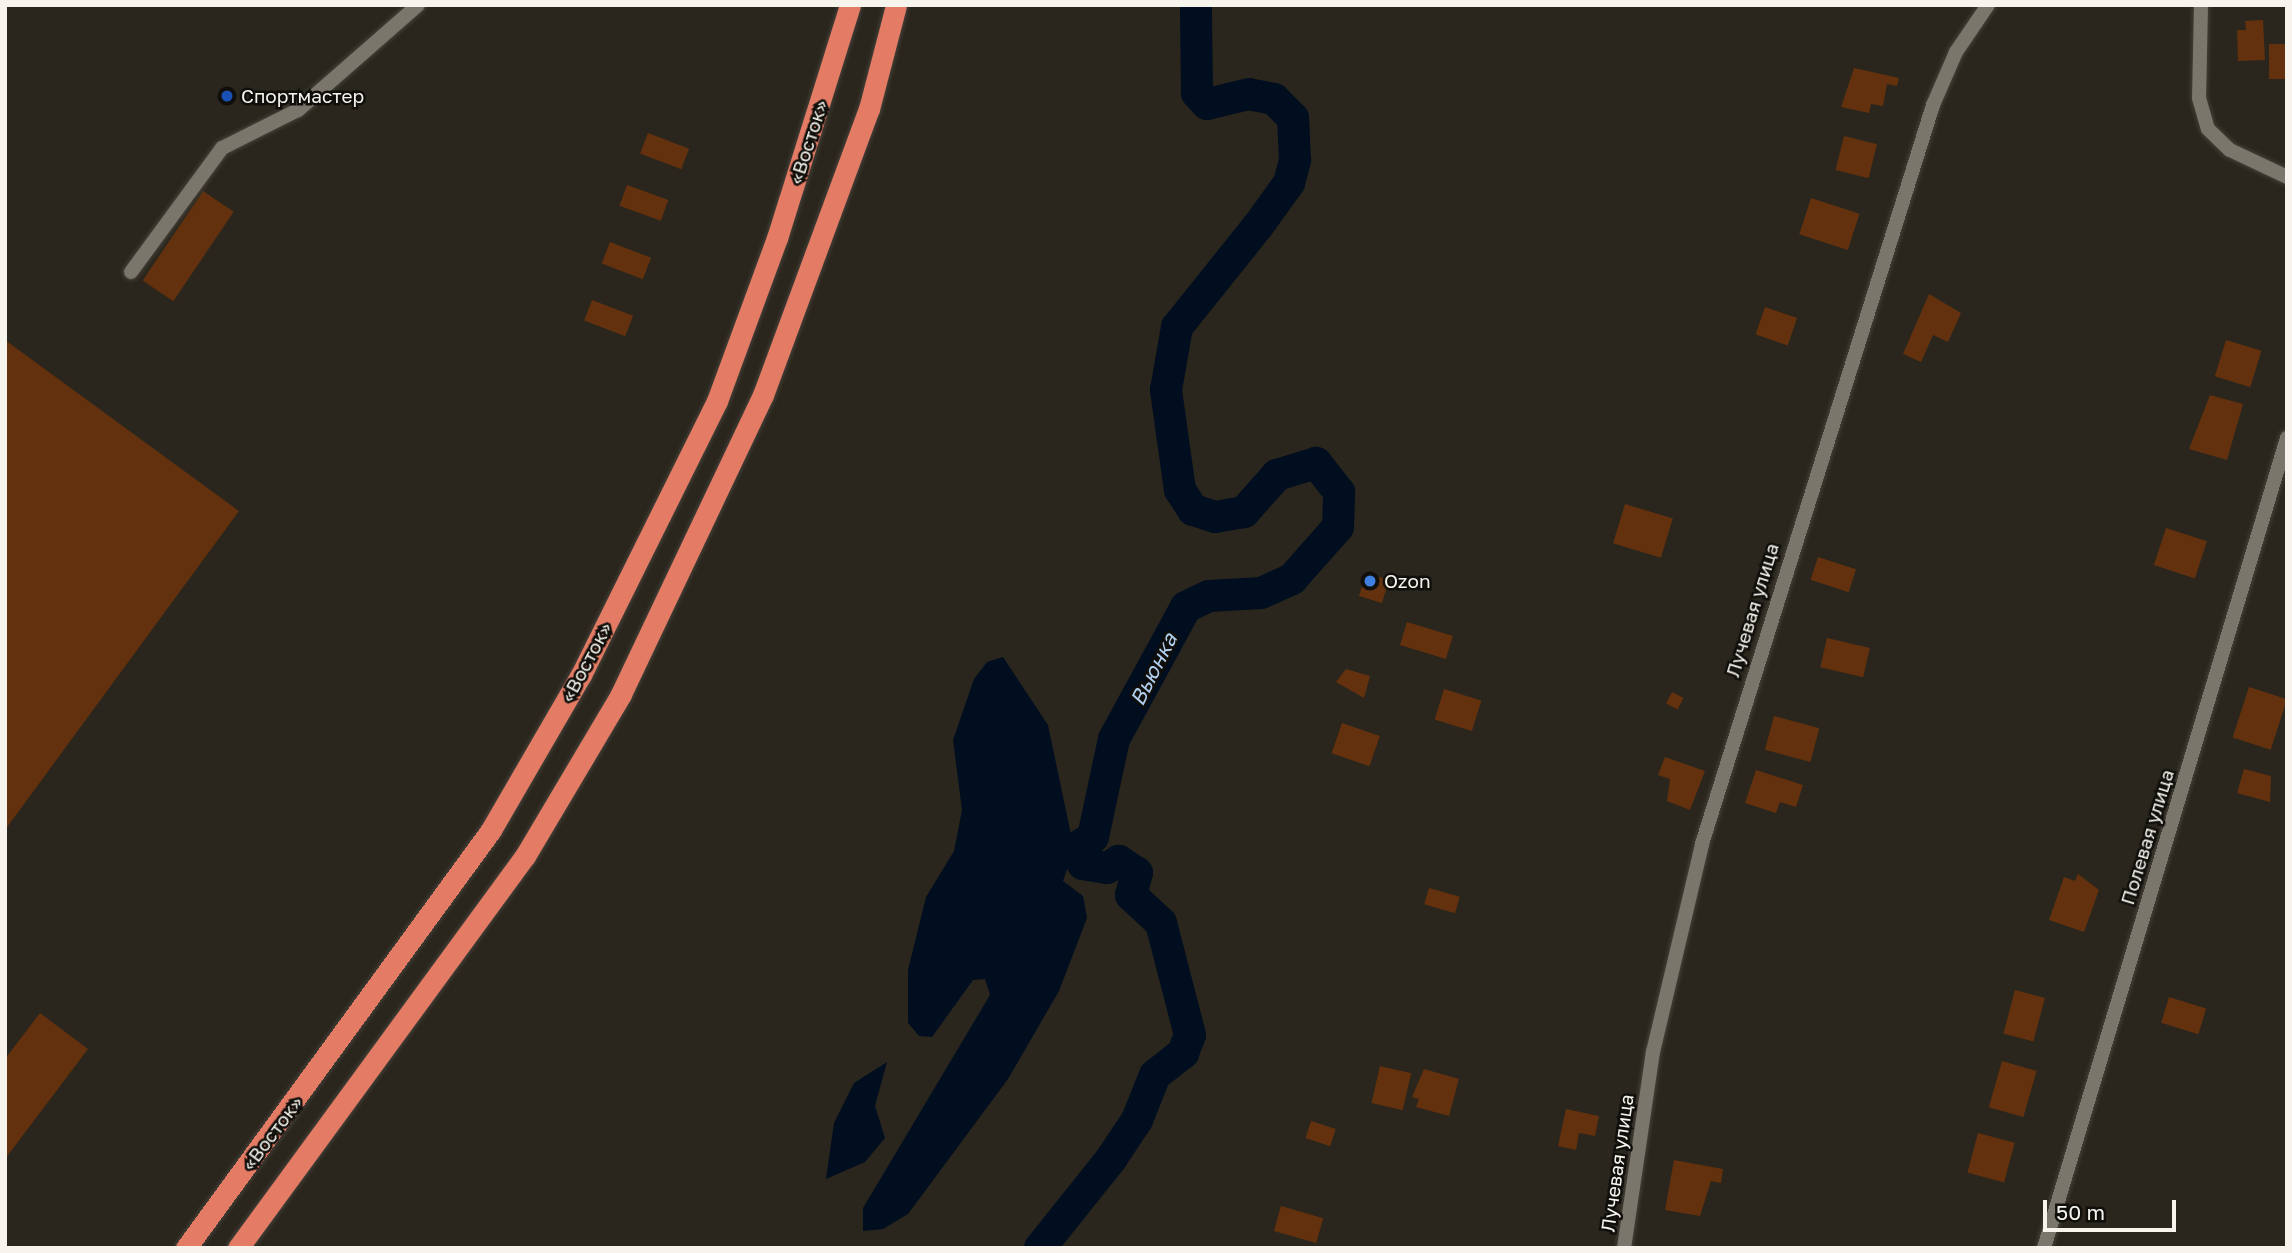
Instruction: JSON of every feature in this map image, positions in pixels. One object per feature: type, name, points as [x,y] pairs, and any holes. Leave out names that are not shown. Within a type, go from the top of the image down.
[{"type":"highway","name":"«Восток»","points":[[186,1248],[491,830],[581,675],[717,401],[777,237],[850,5]]},
{"type":"highway","points":[[238,1248],[525,856],[621,694],[763,395],[869,109],[896,5]]},
{"type":"street","points":[[131,272],[222,148],[298,110],[418,5]]},
{"type":"street","name":"Лучевая улица","points":[[1624,1248],[1653,1052],[1702,844],[1933,105],[1956,52],[1988,5]]},
{"type":"street","points":[[2201,5],[2199,98],[2208,129],[2230,150],[2287,177]]},
{"type":"street","name":"Полевая улица","points":[[2043,1248],[2287,438]]},
{"type":"water","points":[[1003,657],[1048,725],[1074,849],[1063,881],[1083,896],[1087,918],[1059,991],[1008,1079],[908,1214],[883,1229],[863,1231],[863,1208],[990,995],[985,979],[973,980],[932,1037],[919,1036],[908,1023],[908,970],[926,897],[954,851],[962,810],[953,740],[974,679],[987,662]]},
{"type":"water","points":[[887,1062],[875,1106],[885,1138],[865,1162],[826,1179],[834,1123],[854,1083]]},
{"type":"building","points":[[2263,20],[2265,60],[2238,61],[2237,30],[2246,30],[2245,21]]},
{"type":"building","points":[[2269,44],[2287,44],[2287,79],[2269,79]]},
{"type":"building","points":[[1854,68],[1899,78],[1897,86],[1887,84],[1883,106],[1871,104],[1869,113],[1841,107]]},
{"type":"building","points":[[648,133],[689,149],[681,169],[640,154]]},
{"type":"building","points":[[1844,136],[1877,144],[1869,178],[1836,170]]},
{"type":"building","points":[[627,185],[668,200],[661,221],[619,206]]},
{"type":"building","points":[[203,191],[234,212],[173,301],[143,281]]},
{"type":"building","points":[[1811,198],[1860,214],[1848,250],[1799,234]]},
{"type":"building","points":[[610,242],[651,258],[643,279],[602,263]]},
{"type":"building","points":[[1929,294],[1961,313],[1948,342],[1933,335],[1921,362],[1903,354]]},
{"type":"building","points":[[592,300],[633,316],[625,336],[584,321]]},
{"type":"building","points":[[1765,307],[1797,318],[1788,345],[1756,334]]},
{"type":"building","points":[[5,340],[239,511],[5,830]]},
{"type":"building","points":[[2226,340],[2261,351],[2250,387],[2215,376]]},
{"type":"building","points":[[2210,395],[2243,404],[2227,460],[2189,449]]},
{"type":"building","points":[[1625,504],[1673,519],[1661,558],[1613,543]]},
{"type":"building","points":[[2166,528],[2207,541],[2195,578],[2154,565]]},
{"type":"building","points":[[1818,557],[1856,569],[1849,592],[1811,580]]},
{"type":"building","points":[[1366,573],[1389,580],[1382,603],[1359,596]]},
{"type":"building","points":[[1407,622],[1453,636],[1446,659],[1400,645]]},
{"type":"building","points":[[1827,638],[1870,648],[1863,677],[1820,667]]},
{"type":"building","points":[[1346,669],[1370,676],[1364,698],[1336,682]]},
{"type":"building","points":[[2249,687],[2287,699],[2271,750],[2233,737]]},
{"type":"building","points":[[1444,689],[1481,700],[1472,731],[1435,720]]},
{"type":"building","points":[[1672,692],[1684,698],[1678,709],[1666,704]]},
{"type":"building","points":[[1774,716],[1819,728],[1810,762],[1765,750]]},
{"type":"building","points":[[1342,723],[1380,736],[1369,766],[1332,753]]},
{"type":"building","points":[[1665,757],[1705,771],[1690,810],[1667,801],[1670,779],[1658,775]]},
{"type":"building","points":[[2244,769],[2271,776],[2270,802],[2237,793]]},
{"type":"building","points":[[1756,770],[1803,785],[1796,807],[1780,802],[1776,813],[1745,803]]},
{"type":"building","points":[[2078,874],[2099,890],[2084,932],[2049,920],[2064,877],[2075,881]]},
{"type":"building","points":[[1429,888],[1460,897],[1455,913],[1424,904]]},
{"type":"building","points":[[2015,990],[2045,998],[2033,1041],[2003,1033]]},
{"type":"building","points":[[2169,997],[2206,1008],[2198,1034],[2161,1023]]},
{"type":"building","points":[[40,1013],[88,1049],[5,1159],[5,1059]]},
{"type":"building","points":[[2002,1061],[2037,1071],[2023,1117],[1989,1107]]},
{"type":"building","points":[[1380,1066],[1411,1073],[1403,1110],[1371,1103]]},
{"type":"building","points":[[1424,1069],[1459,1079],[1449,1116],[1416,1107],[1419,1099],[1412,1097]]},
{"type":"building","points":[[1566,1109],[1599,1116],[1595,1136],[1579,1133],[1576,1150],[1558,1146]]},
{"type":"building","points":[[1311,1121],[1336,1129],[1330,1146],[1305,1138]]},
{"type":"building","points":[[1978,1133],[2015,1143],[2004,1182],[1967,1173]]},
{"type":"building","points":[[1674,1160],[1723,1169],[1721,1183],[1711,1181],[1700,1216],[1665,1210]]},
{"type":"building","points":[[1281,1206],[1323,1218],[1316,1243],[1274,1231]]},
{"type":"waterway","name":"Вьюнка","points":[[1040,1248],[1111,1159],[1137,1120],[1155,1075],[1183,1053],[1190,1035],[1161,923],[1131,895],[1137,873],[1119,861],[1107,868],[1083,864],[1074,849],[1093,837],[1114,739],[1186,607],[1209,596],[1261,593],[1292,579],[1338,527],[1339,492],[1316,463],[1277,475],[1244,512],[1215,517],[1193,510],[1180,490],[1166,390],[1177,327],[1289,183],[1295,160],[1293,118],[1274,99],[1249,94],[1207,104],[1197,93],[1196,5]]},
{"type":"place","name":"Спортмастер","points":[[227,96]]},
{"type":"place","name":"Ozon","points":[[1370,581]]}]
